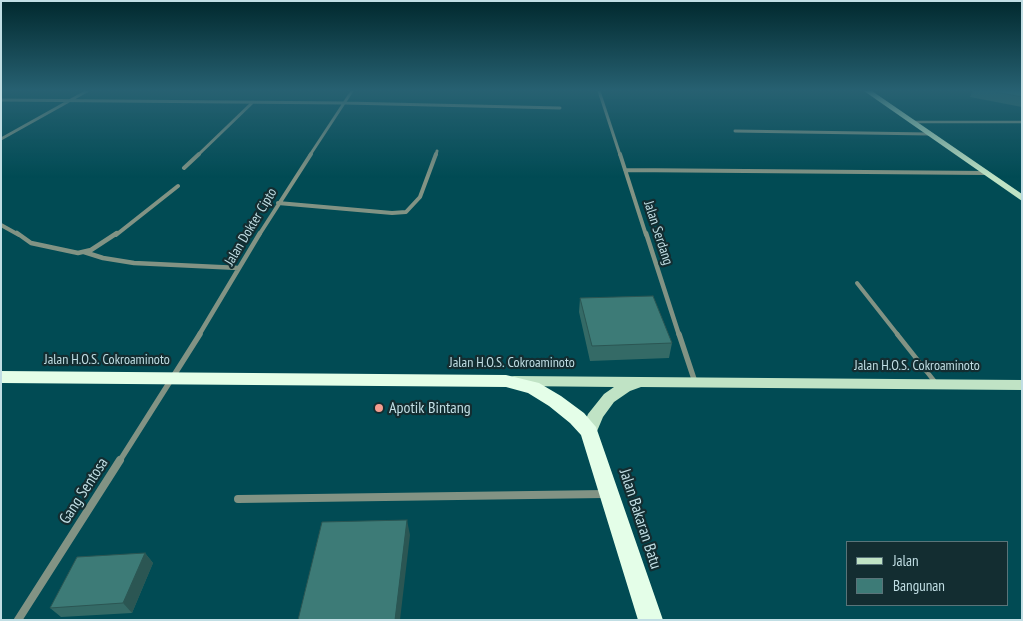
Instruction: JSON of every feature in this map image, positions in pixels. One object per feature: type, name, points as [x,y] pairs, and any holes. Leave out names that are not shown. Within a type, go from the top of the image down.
[{"type":"highway","name":"Jalan H.O.S. Cokroaminoto","points":[[1,377],[506,381]]},
{"type":"highway","name":"Jalan Bakaran Batu","points":[[506,381],[533,388],[555,400],[577,418],[588,432],[650,620]]},
{"type":"main road","points":[[909,120],[1022,198]]},
{"type":"main road","name":"Jalan H.O.S. Cokroaminoto","points":[[506,381],[1022,385]]},
{"type":"main road","points":[[588,432],[596,414],[609,398],[626,386],[650,382]]},
{"type":"street","points":[[1,139],[35,120]]},
{"type":"street","points":[[184,168],[234,120]]},
{"type":"street","name":"Jalan Dokter Cipto","points":[[173,378],[278,203],[334,120]]},
{"type":"street","name":"Jalan Serdang","points":[[609,120],[694,382]]},
{"type":"street","points":[[735,131],[929,134]]},
{"type":"street","points":[[278,203],[392,213],[406,212],[420,197],[437,151]]},
{"type":"street","points":[[625,170],[986,173]]},
{"type":"street","points":[[1,225],[9,228],[31,243],[78,253],[106,242],[178,186]]},
{"type":"street","points":[[84,251],[97,257],[134,263],[239,268]]},
{"type":"street","name":"Gang Sentosa","points":[[18,620],[173,378]]},
{"type":"street","points":[[238,499],[609,494]]},
{"type":"lane","points":[[912,122],[1022,122]]},
{"type":"lane","points":[[857,283],[937,384]]},
{"type":"building","points":[[653,296],[672,343],[592,346],[580,298]]},
{"type":"building","points":[[407,520],[395,620],[298,620],[322,522]]},
{"type":"building","points":[[145,553],[123,603],[50,608],[77,557]]},
{"type":"place","name":"Apotik Bintang","points":[[379,408]]}]
